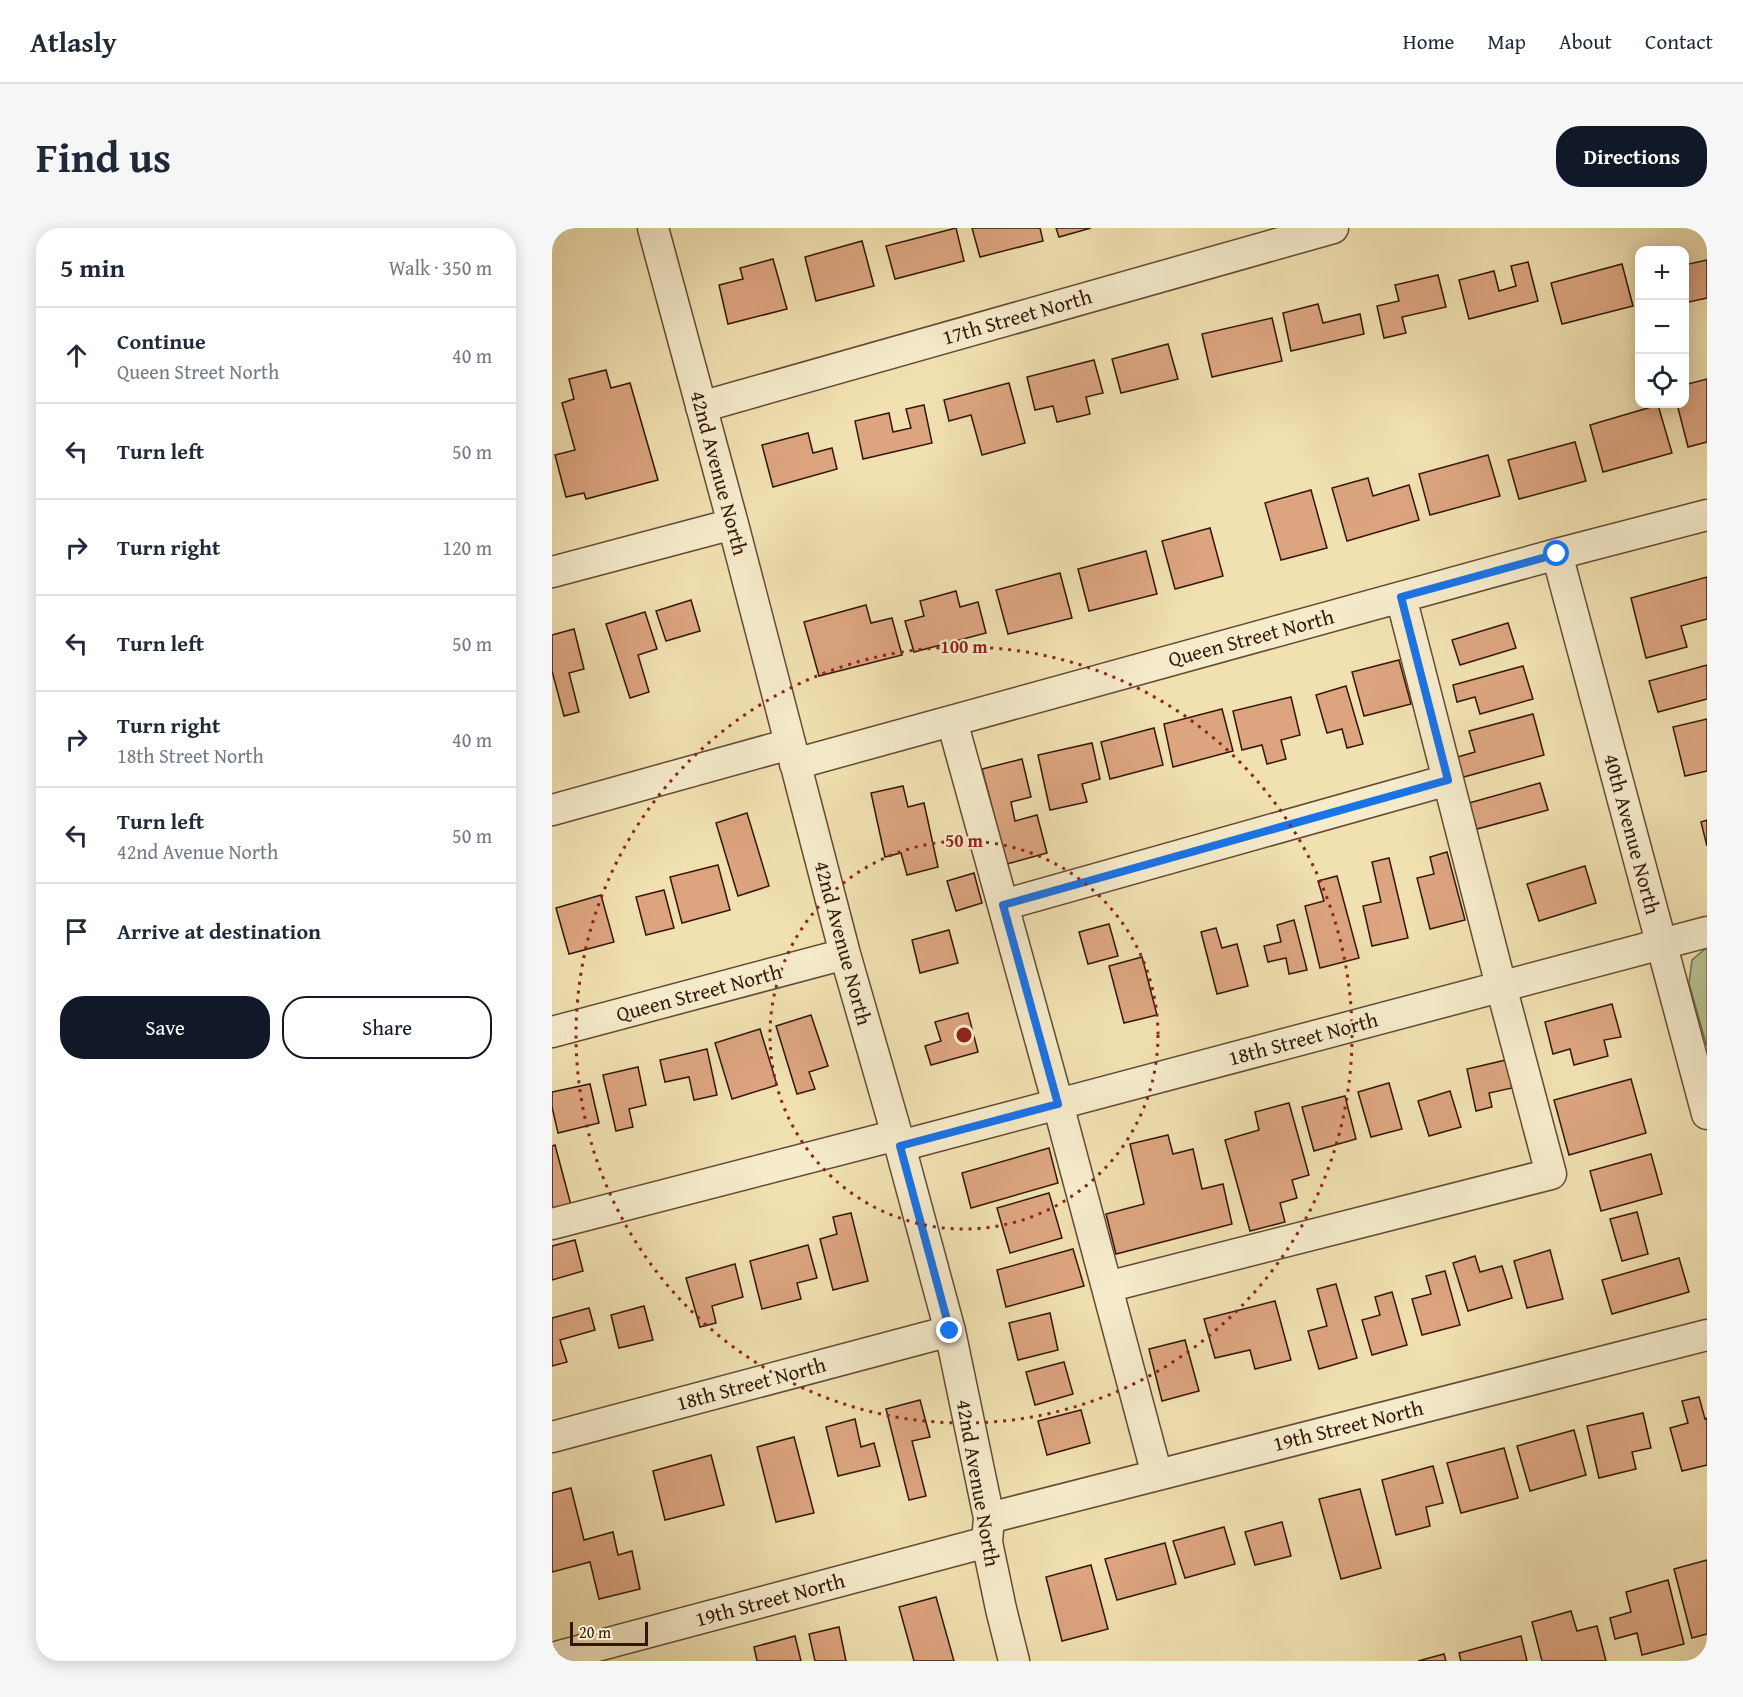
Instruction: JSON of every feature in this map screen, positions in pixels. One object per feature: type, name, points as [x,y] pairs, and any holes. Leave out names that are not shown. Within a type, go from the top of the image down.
[{"type":"street","name":"42nd Avenue North","points":[[653,228],[845,954],[950,1331],[1001,1609],[1014,1661]]},
{"type":"street","name":"17th Street North","points":[[701,407],[1333,228]]},
{"type":"street","name":"Queen Street North","points":[[552,810],[793,754],[952,721],[1557,554],[1707,515]]},
{"type":"street","points":[[552,572],[733,524]]},
{"type":"street","name":"40th Avenue North","points":[[1557,554],[1707,1114]]},
{"type":"street","points":[[1107,1287],[1551,1174],[1401,597]]},
{"type":"street","points":[[952,721],[1058,1104],[1156,1475]]},
{"type":"street","points":[[1003,905],[1448,780]]},
{"type":"street","name":"18th Street North","points":[[552,1224],[898,1140],[1058,1104],[1707,932]]},
{"type":"street","name":"Queen Street North","points":[[552,1032],[845,954]]},
{"type":"street","name":"18th Street North","points":[[552,1437],[950,1331]]},
{"type":"street","name":"19th Street North","points":[[552,1658],[988,1530],[1156,1475],[1707,1335]]},
{"type":"green space","points":[[1707,949],[1707,1047],[1689,983],[1692,960]]},
{"type":"building","points":[[956,228],[964,261],[895,279],[886,246]]},
{"type":"building","points":[[972,228],[1040,228],[1043,241],[980,257]]},
{"type":"building","points":[[1056,228],[1091,228],[1059,237]]},
{"type":"building","points":[[862,241],[874,286],[816,301],[805,257]]},
{"type":"building","points":[[773,259],[787,309],[728,324],[719,285],[743,279],[740,268]]},
{"type":"building","points":[[1707,260],[1707,298],[1689,302],[1689,264]]},
{"type":"building","points":[[1528,262],[1538,301],[1469,319],[1459,280],[1494,271],[1499,291],[1516,286],[1511,266]]},
{"type":"building","points":[[1622,264],[1633,306],[1562,324],[1551,283]]},
{"type":"building","points":[[1438,275],[1446,307],[1402,317],[1406,333],[1384,338],[1377,306],[1399,301],[1395,285]]},
{"type":"building","points":[[1318,304],[1323,323],[1360,314],[1364,334],[1291,351],[1283,313]]},
{"type":"building","points":[[1272,318],[1282,361],[1212,377],[1202,334]]},
{"type":"building","points":[[1168,344],[1178,379],[1121,393],[1112,359]]},
{"type":"building","points":[[1094,360],[1103,393],[1086,397],[1090,414],[1057,422],[1053,406],[1035,410],[1027,377]]},
{"type":"building","points":[[606,370],[611,388],[630,383],[658,480],[586,499],[584,493],[566,497],[555,455],[575,450],[562,403],[574,399],[569,379]]},
{"type":"building","points":[[1707,379],[1707,442],[1688,447],[1678,408],[1689,408],[1689,384]]},
{"type":"building","points":[[1009,383],[1025,443],[982,455],[971,415],[949,421],[944,400]]},
{"type":"building","points":[[924,405],[932,443],[863,459],[855,421],[889,413],[893,432],[911,428],[906,409]]},
{"type":"building","points":[[1648,408],[1659,408],[1672,453],[1603,472],[1590,425]]},
{"type":"building","points":[[808,433],[813,453],[832,448],[837,469],[773,487],[762,445]]},
{"type":"building","points":[[1575,442],[1586,481],[1519,499],[1508,460]]},
{"type":"building","points":[[1488,455],[1500,496],[1430,515],[1419,474]]},
{"type":"building","points":[[1368,478],[1373,496],[1409,485],[1419,520],[1347,541],[1332,488]]},
{"type":"building","points":[[1311,490],[1327,548],[1281,560],[1265,503]]},
{"type":"building","points":[[1210,528],[1223,576],[1175,589],[1162,541]]},
{"type":"building","points":[[1146,551],[1157,594],[1089,611],[1078,569]]},
{"type":"building","points":[[1060,573],[1072,618],[1008,634],[996,590]]},
{"type":"building","points":[[1707,577],[1707,619],[1681,626],[1687,647],[1646,658],[1631,598]]},
{"type":"building","points":[[956,591],[960,607],[978,602],[986,633],[914,652],[905,621],[924,616],[920,601]]},
{"type":"building","points":[[691,600],[700,631],[666,641],[656,611]]},
{"type":"building","points":[[866,605],[871,623],[892,618],[902,655],[819,676],[804,622]]},
{"type":"building","points":[[645,612],[657,649],[638,655],[649,692],[630,698],[606,624]]},
{"type":"building","points":[[1508,623],[1516,648],[1460,665],[1452,640]]},
{"type":"building","points":[[574,629],[584,669],[569,673],[579,712],[564,716],[552,671],[552,635]]},
{"type":"building","points":[[1399,660],[1411,704],[1364,716],[1352,672]]},
{"type":"building","points":[[1707,665],[1707,699],[1658,712],[1649,681]]},
{"type":"building","points":[[1523,666],[1533,699],[1480,714],[1475,697],[1457,702],[1453,685]]},
{"type":"building","points":[[1346,686],[1363,744],[1347,748],[1342,729],[1327,733],[1316,695]]},
{"type":"building","points":[[1291,697],[1300,735],[1281,740],[1286,759],[1267,764],[1262,745],[1242,750],[1233,711]]},
{"type":"building","points":[[1222,709],[1233,751],[1173,767],[1164,724]]},
{"type":"building","points":[[1533,714],[1544,755],[1460,778],[1454,758],[1475,752],[1469,731]]},
{"type":"building","points":[[1707,719],[1707,771],[1685,776],[1673,727]]},
{"type":"building","points":[[1154,728],[1163,765],[1110,779],[1101,742]]},
{"type":"building","points":[[1092,743],[1100,779],[1082,784],[1087,802],[1050,810],[1038,755]]},
{"type":"building","points":[[1022,759],[1031,797],[1011,802],[1015,821],[1037,815],[1047,853],[1007,864],[982,769]]},
{"type":"building","points":[[1540,783],[1548,810],[1477,829],[1469,803]]},
{"type":"building","points":[[903,786],[908,807],[924,803],[938,867],[907,875],[901,853],[885,857],[871,793]]},
{"type":"building","points":[[747,813],[769,886],[738,896],[716,823]]},
{"type":"building","points":[[1707,820],[1707,846],[1701,822]]},
{"type":"building","points":[[1447,852],[1465,920],[1430,929],[1417,878],[1434,874],[1430,857]]},
{"type":"building","points":[[1389,858],[1408,938],[1372,946],[1363,906],[1381,902],[1372,862]]},
{"type":"building","points":[[718,865],[730,910],[682,923],[670,877]]},
{"type":"building","points":[[1585,866],[1596,903],[1539,921],[1527,884]]},
{"type":"building","points":[[974,873],[982,903],[956,911],[947,881]]},
{"type":"building","points":[[1337,876],[1359,958],[1320,968],[1305,906],[1324,901],[1318,881]]},
{"type":"building","points":[[664,890],[674,928],[646,935],[636,897]]},
{"type":"building","points":[[601,895],[614,942],[569,954],[556,908]]},
{"type":"building","points":[[1294,920],[1307,970],[1289,974],[1286,958],[1268,962],[1264,946],[1281,942],[1277,925]]},
{"type":"building","points":[[1109,924],[1118,956],[1088,964],[1079,932]]},
{"type":"building","points":[[1216,928],[1222,948],[1237,944],[1248,986],[1217,994],[1201,932]]},
{"type":"building","points":[[949,930],[958,963],[920,973],[912,940]]},
{"type":"building","points":[[1142,957],[1157,1015],[1124,1023],[1109,966]]},
{"type":"building","points":[[1612,1004],[1621,1037],[1604,1040],[1608,1056],[1574,1065],[1570,1049],[1553,1054],[1545,1022]]},
{"type":"building","points":[[968,1013],[978,1052],[931,1065],[925,1046],[941,1041],[935,1022]]},
{"type":"building","points":[[811,1015],[828,1066],[809,1072],[815,1089],[797,1094],[776,1026]]},
{"type":"building","points":[[760,1029],[777,1085],[732,1099],[715,1043]]},
{"type":"building","points":[[707,1049],[717,1095],[694,1100],[689,1077],[665,1082],[660,1060]]},
{"type":"building","points":[[1506,1060],[1512,1088],[1489,1093],[1492,1107],[1476,1111],[1467,1069]]},
{"type":"building","points":[[638,1067],[646,1105],[629,1109],[633,1127],[616,1131],[603,1075]]},
{"type":"building","points":[[1631,1079],[1646,1133],[1569,1155],[1554,1100]]},
{"type":"building","points":[[1389,1083],[1402,1129],[1371,1137],[1358,1092]]},
{"type":"building","points":[[590,1084],[599,1123],[558,1133],[552,1107],[552,1092]]},
{"type":"building","points":[[1450,1091],[1461,1127],[1429,1136],[1418,1101]]},
{"type":"building","points":[[1345,1096],[1356,1139],[1314,1151],[1302,1107]]},
{"type":"building","points":[[1289,1103],[1309,1175],[1292,1180],[1297,1198],[1280,1203],[1285,1222],[1250,1231],[1225,1140],[1259,1130],[1255,1112]]},
{"type":"building","points":[[1168,1135],[1173,1154],[1193,1149],[1202,1189],[1223,1184],[1232,1224],[1116,1254],[1106,1214],[1144,1204],[1130,1144]]},
{"type":"building","points":[[555,1145],[571,1205],[552,1210],[552,1146]]},
{"type":"building","points":[[1049,1148],[1058,1183],[971,1208],[962,1173]]},
{"type":"building","points":[[1651,1154],[1662,1194],[1601,1211],[1590,1171]]},
{"type":"building","points":[[1049,1193],[1062,1238],[1010,1253],[997,1208]]},
{"type":"building","points":[[1637,1212],[1648,1254],[1622,1261],[1610,1219]]},
{"type":"building","points":[[851,1213],[868,1281],[833,1290],[820,1239],[837,1234],[833,1217]]},
{"type":"building","points":[[575,1240],[583,1271],[552,1280],[552,1246]]},
{"type":"building","points":[[808,1245],[817,1278],[797,1283],[801,1299],[762,1309],[750,1261]]},
{"type":"building","points":[[1073,1249],[1084,1286],[1006,1307],[997,1270]]},
{"type":"building","points":[[1550,1250],[1563,1299],[1527,1308],[1514,1261]]},
{"type":"building","points":[[1475,1256],[1480,1272],[1502,1266],[1512,1298],[1468,1311],[1453,1263]]},
{"type":"building","points":[[1679,1258],[1689,1292],[1612,1314],[1602,1280]]},
{"type":"building","points":[[735,1264],[743,1297],[712,1306],[716,1323],[700,1327],[686,1278]]},
{"type":"building","points":[[1445,1271],[1460,1325],[1422,1335],[1412,1299],[1431,1294],[1426,1276]]},
{"type":"building","points":[[1336,1284],[1357,1358],[1319,1369],[1308,1331],[1327,1326],[1317,1289]]},
{"type":"building","points":[[1392,1292],[1407,1345],[1372,1355],[1362,1320],[1380,1315],[1375,1297]]},
{"type":"building","points":[[1275,1301],[1291,1360],[1255,1369],[1250,1350],[1215,1358],[1204,1319]]},
{"type":"building","points":[[644,1306],[653,1340],[619,1348],[611,1315]]},
{"type":"building","points":[[589,1308],[595,1330],[560,1340],[567,1362],[552,1366],[552,1318]]},
{"type":"building","points":[[1050,1313],[1058,1350],[1018,1360],[1009,1323]]},
{"type":"building","points":[[1185,1340],[1199,1391],[1162,1401],[1149,1349]]},
{"type":"building","points":[[1064,1362],[1073,1394],[1035,1405],[1026,1372]]},
{"type":"building","points":[[1699,1397],[1705,1419],[1707,1418],[1707,1465],[1682,1471],[1670,1428],[1688,1423],[1682,1401]]},
{"type":"building","points":[[920,1400],[930,1437],[912,1441],[926,1496],[909,1500],[886,1409]]},
{"type":"building","points":[[1081,1410],[1090,1443],[1047,1455],[1038,1421]]},
{"type":"building","points":[[1643,1413],[1651,1448],[1632,1452],[1636,1469],[1599,1478],[1587,1426]]},
{"type":"building","points":[[855,1419],[861,1447],[874,1443],[880,1466],[838,1476],[826,1427]]},
{"type":"building","points":[[1574,1430],[1586,1475],[1530,1491],[1517,1446]]},
{"type":"building","points":[[794,1437],[814,1513],[776,1522],[757,1447]]},
{"type":"building","points":[[1504,1448],[1518,1498],[1461,1513],[1447,1463]]},
{"type":"building","points":[[711,1455],[724,1505],[665,1520],[653,1471]]},
{"type":"building","points":[[1433,1466],[1443,1503],[1426,1507],[1430,1526],[1396,1535],[1382,1480]]},
{"type":"building","points":[[571,1488],[584,1540],[613,1532],[618,1555],[632,1551],[640,1589],[599,1599],[590,1562],[552,1572],[552,1493]]},
{"type":"building","points":[[1360,1489],[1381,1568],[1341,1579],[1319,1499]]},
{"type":"building","points":[[1282,1522],[1291,1556],[1255,1565],[1245,1532]]},
{"type":"building","points":[[1224,1527],[1235,1564],[1185,1578],[1173,1541]]},
{"type":"building","points":[[1165,1543],[1176,1584],[1117,1600],[1105,1559]]},
{"type":"building","points":[[1707,1560],[1707,1634],[1692,1638],[1674,1569]]},
{"type":"building","points":[[1091,1565],[1108,1629],[1062,1641],[1046,1577]]},
{"type":"building","points":[[1668,1580],[1684,1644],[1642,1655],[1637,1633],[1615,1639],[1610,1618],[1631,1612],[1626,1592]]},
{"type":"building","points":[[936,1597],[954,1661],[914,1661],[899,1607]]},
{"type":"building","points":[[1571,1611],[1577,1631],[1597,1626],[1606,1661],[1542,1661],[1532,1622]]},
{"type":"building","points":[[839,1627],[846,1661],[815,1661],[809,1634]]},
{"type":"building","points":[[795,1636],[801,1661],[757,1661],[754,1647]]},
{"type":"building","points":[[1521,1636],[1527,1661],[1461,1661],[1459,1653]]},
{"type":"building","points":[[1444,1654],[1446,1661],[1418,1661]]},
{"type":"route","points":[[950,1331],[900,1146],[1058,1104],[1003,905],[1448,780],[1401,597],[1557,554]]}]
